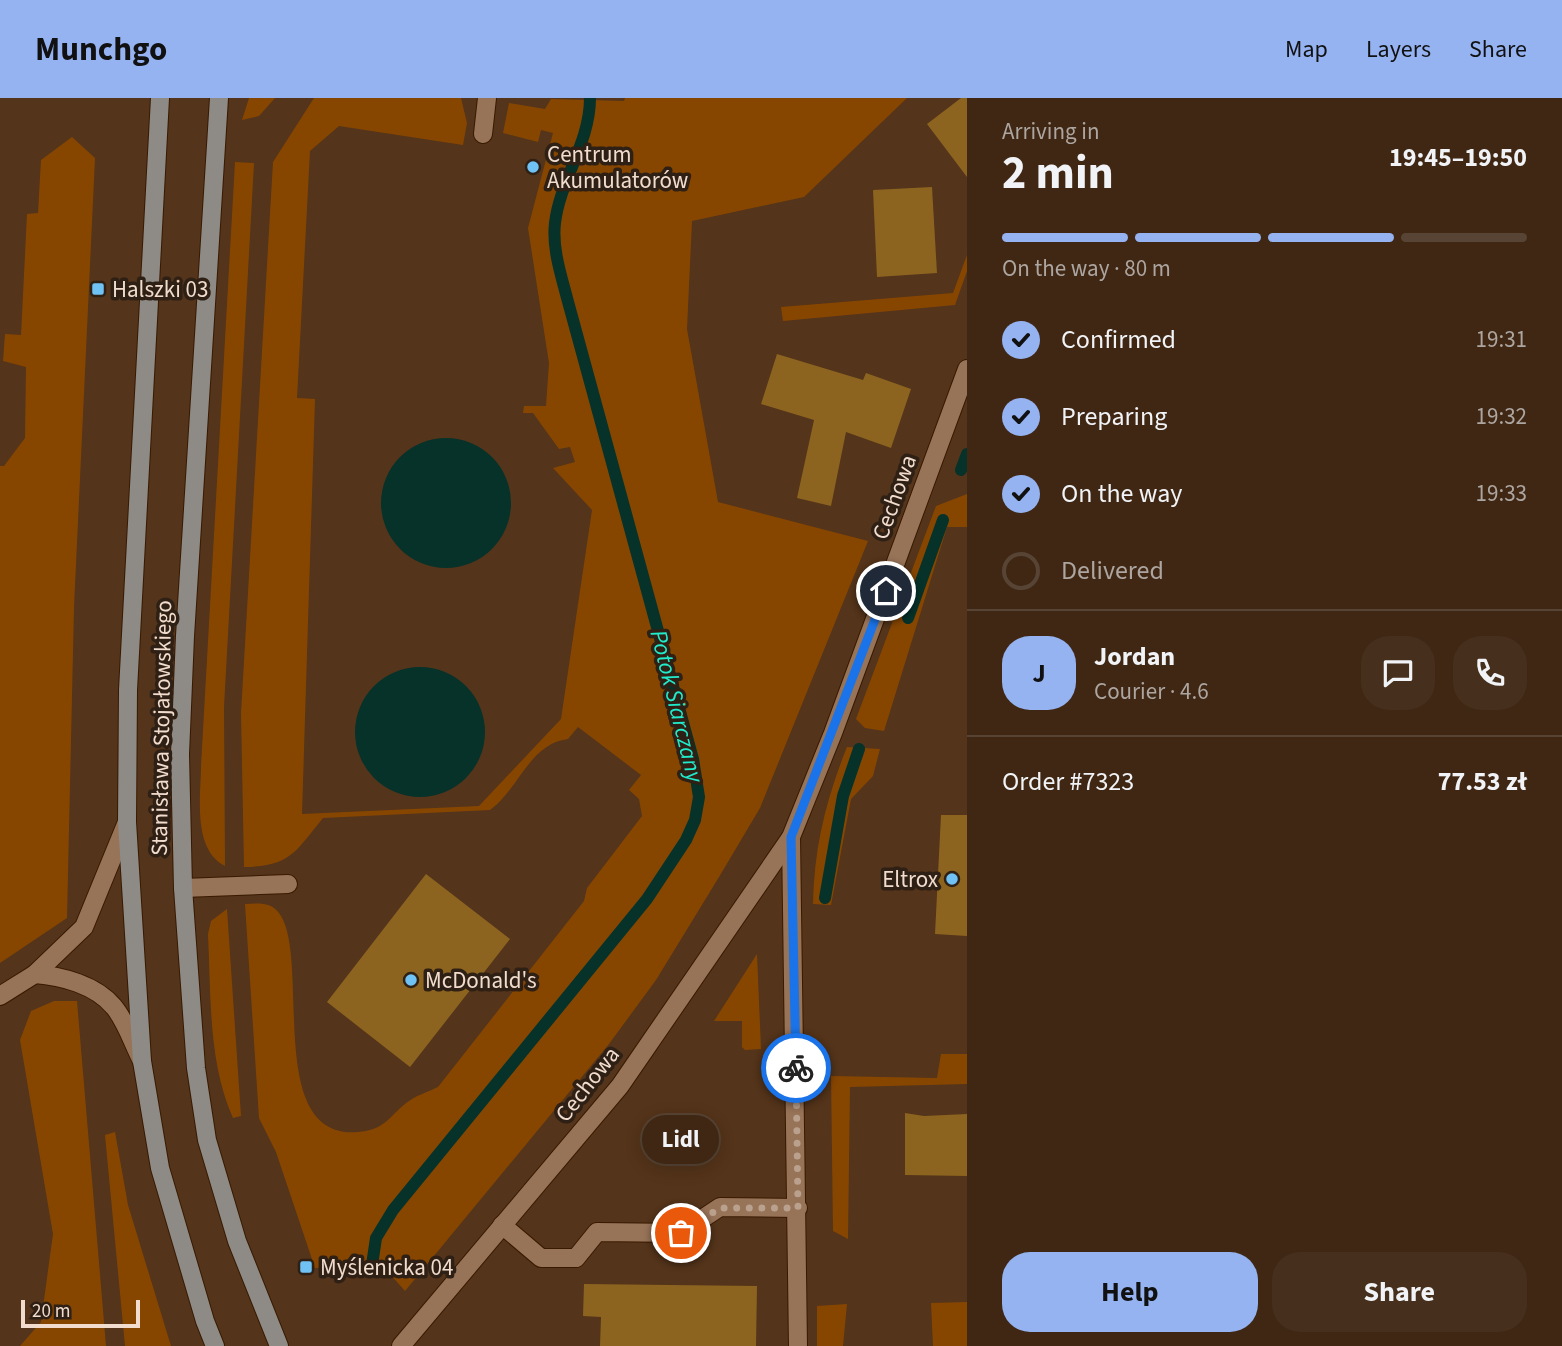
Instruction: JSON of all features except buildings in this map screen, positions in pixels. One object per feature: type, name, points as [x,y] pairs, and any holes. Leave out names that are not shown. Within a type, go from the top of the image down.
[{"type":"street","name":"Stanisława Stojałowskiego","points":[[160,98],[128,690],[127,822],[142,1060],[160,1168],[205,1321],[215,1346]]},
{"type":"street","name":"Stanisława Stojałowskiego","points":[[219,98],[185,636],[180,754],[183,888],[196,1068],[207,1140],[237,1241],[279,1346]]},
{"type":"street","points":[[484,134],[487,98]]},
{"type":"street","name":"Cechowa","points":[[401,1346],[620,1086],[791,837],[833,733],[967,369]]},
{"type":"street","points":[[0,996],[35,974],[84,927],[127,822]]},
{"type":"street","name":"Cechowa","points":[[791,837],[799,1346]]},
{"type":"street","points":[[183,888],[288,884]]},
{"type":"street","points":[[35,974],[58,976],[87,988],[114,1007],[142,1060]]},
{"type":"street","points":[[502,1224],[541,1258],[576,1258],[597,1231],[681,1233],[720,1208],[798,1208]]},
{"type":"street","points":[[200,1346],[205,1321]]},
{"type":"shaded area","points":[[249,98],[275,98],[259,116],[242,120]]},
{"type":"shaded area","points":[[314,98],[461,98],[467,123],[463,145],[339,126],[310,151],[297,398],[315,399],[302,814],[479,806],[561,719],[592,510],[553,468],[575,462],[570,447],[559,449],[533,413],[523,413],[524,406],[546,406],[549,363],[528,228],[553,133],[541,130],[538,142],[503,133],[509,103],[545,109],[551,99],[624,101],[625,98],[907,98],[804,197],[692,221],[687,329],[718,502],[868,541],[760,808],[656,980],[609,1044],[405,1291],[382,1265],[315,1268],[276,1152],[259,1118],[245,904],[264,904],[276,909],[288,936],[296,1046],[301,1082],[312,1111],[333,1129],[373,1129],[385,1123],[412,1099],[438,1087],[584,901],[587,888],[642,816],[639,799],[629,790],[641,775],[578,727],[568,739],[544,749],[534,758],[490,810],[323,818],[291,855],[272,864],[244,867],[241,713],[273,162]]},
{"type":"shaded area","points":[[72,137],[95,158],[74,607],[67,918],[0,963],[0,466],[4,466],[25,438],[26,367],[3,361],[5,334],[21,335],[27,214],[38,213],[41,160]]},
{"type":"shaded area","points":[[235,162],[254,163],[224,707],[225,866],[214,858],[207,847],[200,806]]},
{"type":"shaded area","points":[[967,255],[967,271],[955,305],[783,321],[781,307],[953,293]]},
{"type":"shaded area","points":[[967,494],[967,527],[947,527],[884,731],[865,728],[856,719],[936,506]]},
{"type":"shaded area","points":[[847,747],[880,749],[873,776],[851,799],[831,905],[813,904],[822,824]]},
{"type":"shaded area","points":[[227,909],[241,1116],[233,1118],[225,1097],[215,1051],[208,934],[211,921]]},
{"type":"shaded area","points":[[757,954],[761,1049],[745,1050],[742,1047],[742,1021],[714,1021]]},
{"type":"shaded area","points":[[54,1001],[77,1001],[106,1346],[20,1346],[41,1322],[53,1234],[20,1040],[31,1011]]},
{"type":"shaded area","points":[[941,1054],[967,1054],[967,1084],[850,1087],[848,1239],[833,1231],[831,1076],[937,1078]]},
{"type":"shaded area","points":[[115,1132],[128,1205],[171,1346],[125,1346],[105,1135]]},
{"type":"shaded area","points":[[967,1302],[967,1346],[933,1346],[931,1303]]},
{"type":"shaded area","points":[[847,1304],[843,1346],[817,1346],[817,1306]]},
{"type":"water","points":[[446,438],[471,443],[492,457],[506,478],[511,503],[506,528],[492,549],[471,563],[446,568],[421,563],[400,549],[386,528],[381,503],[386,478],[400,457],[421,443]]},
{"type":"water","points":[[420,667],[445,672],[466,686],[480,707],[485,732],[480,757],[466,778],[445,792],[420,797],[395,792],[374,778],[360,757],[355,732],[360,707],[374,686],[395,672]]},
{"type":"waterway","name":"Potok Siarczany","points":[[372,1265],[376,1238],[393,1210],[647,899],[686,840],[695,820],[699,797],[693,759],[556,252],[554,232],[558,207],[585,130],[590,98]]},
{"type":"waterway","points":[[961,470],[967,454]]},
{"type":"waterway","points":[[908,618],[943,520]]},
{"type":"waterway","points":[[825,898],[843,796],[859,749]]},
{"type":"way so far","points":[[681,1233],[720,1208],[798,1208],[796,1068]]},
{"type":"place","name":"Centrum Akumulatorów","points":[[533,167]]},
{"type":"place","name":"Halszki 03","points":[[98,289]]},
{"type":"place","name":"Eltrox","points":[[952,879]]},
{"type":"place","name":"McDonald's","points":[[411,980]]},
{"type":"place","name":"Lidl","points":[[681,1233]]},
{"type":"place","name":"Myślenicka 04","points":[[306,1267]]},
{"type":"route","points":[[796,1068],[791,837],[886,591]]}]
